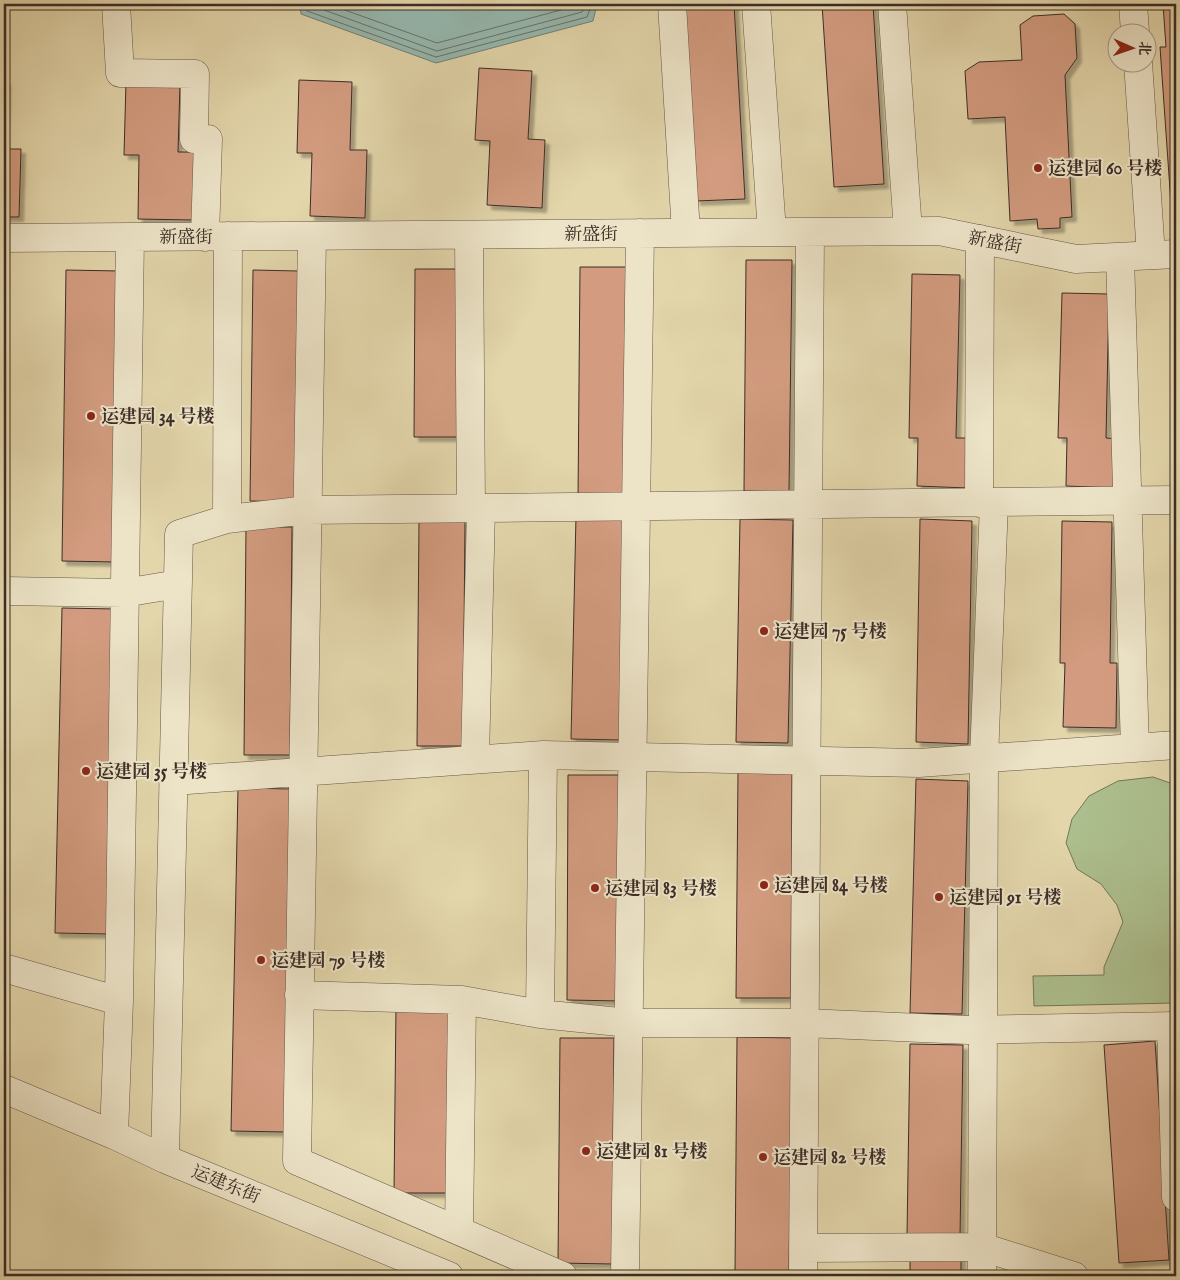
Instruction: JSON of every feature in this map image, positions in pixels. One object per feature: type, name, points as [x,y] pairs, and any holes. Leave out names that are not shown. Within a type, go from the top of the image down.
[{"type":"street","points":[[116,4],[120,73],[195,74],[194,139],[208,139],[216,237],[227,520]]},
{"type":"street","points":[[672,4],[686,233]]},
{"type":"street","points":[[756,4],[772,232]]},
{"type":"street","points":[[892,4],[908,231]]},
{"type":"street","points":[[1134,4],[1135,22]]},
{"type":"street","points":[[1139,72],[1164,255]]},
{"type":"street","name":"新盛街","points":[[4,238],[939,231],[1076,259],[1164,255]]},
{"type":"street","points":[[803,1276],[810,232]]},
{"type":"street","points":[[625,1276],[640,233]]},
{"type":"street","points":[[469,235],[476,508],[475,759]]},
{"type":"street","points":[[312,236],[297,1161],[563,1276]]},
{"type":"street","points":[[114,1135],[119,1000],[130,237]]},
{"type":"street","points":[[980,239],[986,502],[981,1030],[982,1276]]},
{"type":"street","points":[[1120,257],[1135,748]]},
{"type":"street","points":[[165,1159],[178,534],[227,520],[308,510],[1176,500]]},
{"type":"street","points":[[4,591],[124,593],[178,584]]},
{"type":"street","points":[[173,781],[543,755],[919,763],[1176,745]]},
{"type":"street","points":[[540,1014],[543,755]]},
{"type":"street","points":[[4,968],[119,1000]]},
{"type":"street","points":[[300,995],[462,1000],[540,1014],[629,1023],[805,1022],[981,1030],[1174,1026],[1176,1197]]},
{"type":"street","points":[[458,1231],[462,1000]]},
{"type":"street","name":"运建东街","points":[[4,1089],[114,1135],[165,1159],[449,1276]]},
{"type":"street","points":[[803,1248],[982,1247],[1074,1276]]},
{"type":"green space","points":[[1153,777],[1176,785],[1176,956],[1170,972],[1176,972],[1176,1003],[1034,1006],[1033,976],[1104,975],[1104,967],[1123,922],[1117,905],[1101,884],[1077,869],[1066,843],[1072,819],[1089,796],[1118,781]]},
{"type":"water","points":[[300,4],[597,4],[593,21],[436,63],[301,14]]},
{"type":"building","points":[[685,4],[734,4],[745,199],[696,201]]},
{"type":"building","points":[[822,4],[873,4],[884,184],[834,187]]},
{"type":"building","points":[[1163,4],[1176,4],[1176,233],[1173,233],[1160,47],[1166,47]]},
{"type":"building","name":"运建园 60 号楼","points":[[1064,14],[1075,24],[1077,58],[1065,75],[1072,217],[1060,218],[1060,228],[1038,229],[1037,219],[1010,221],[1005,117],[968,119],[965,71],[979,62],[1022,60],[1020,25],[1033,16]]},
{"type":"building","points":[[479,68],[532,71],[528,139],[545,140],[542,208],[487,205],[490,141],[475,140]]},
{"type":"building","points":[[299,80],[352,82],[350,150],[367,150],[365,218],[310,216],[312,153],[297,153]]},
{"type":"building","points":[[4,81],[6,81],[4,149]]},
{"type":"building","points":[[126,82],[180,84],[178,152],[195,152],[193,220],[138,219],[139,155],[124,155]]},
{"type":"building","points":[[4,149],[21,149],[19,217],[4,217]]},
{"type":"building","points":[[746,260],[792,260],[789,492],[744,491]]},
{"type":"building","points":[[580,267],[626,267],[623,498],[578,498]]},
{"type":"building","points":[[415,269],[460,269],[460,437],[414,437]]},
{"type":"building","name":"运建园 34 号楼","points":[[66,270],[120,271],[116,562],[62,561]]},
{"type":"building","points":[[253,270],[299,271],[296,502],[250,501]]},
{"type":"building","points":[[912,274],[960,275],[956,438],[969,438],[968,488],[917,486],[918,438],[909,438]]},
{"type":"building","points":[[1062,293],[1109,294],[1106,438],[1118,439],[1117,488],[1066,486],[1067,438],[1058,438]]},
{"type":"building","points":[[576,516],[628,517],[623,740],[571,739]]},
{"type":"building","name":"运建园 75 号楼","points":[[740,519],[793,520],[788,743],[736,742]]},
{"type":"building","points":[[920,519],[972,521],[968,744],[916,742]]},
{"type":"building","points":[[419,521],[465,521],[463,746],[417,746]]},
{"type":"building","points":[[1062,521],[1112,522],[1110,663],[1117,663],[1116,728],[1063,727],[1065,663],[1060,663]]},
{"type":"building","points":[[246,527],[292,527],[290,755],[244,755]]},
{"type":"building","name":"运建园 35 号楼","points":[[62,608],[116,609],[109,934],[55,933]]},
{"type":"building","name":"运建园 84 号楼","points":[[738,772],[792,772],[791,998],[736,998]]},
{"type":"building","name":"运建园 83 号楼","points":[[568,775],[623,775],[621,1001],[567,1000]]},
{"type":"building","name":"运建园 91 号楼","points":[[916,779],[968,781],[962,1014],[910,1013]]},
{"type":"building","name":"运建园 79 号楼","points":[[238,788],[292,789],[285,1132],[231,1131]]},
{"type":"building","points":[[396,1005],[449,1005],[447,1193],[394,1193]]},
{"type":"building","name":"运建园 82 号楼","points":[[737,1037],[792,1038],[789,1276],[735,1276]]},
{"type":"building","name":"运建园 81 号楼","points":[[560,1038],[614,1038],[612,1264],[558,1263]]},
{"type":"building","points":[[1155,1041],[1169,1260],[1119,1263],[1104,1045]]},
{"type":"building","points":[[910,1044],[963,1045],[960,1236],[907,1235]]},
{"type":"building","points":[[961,1253],[961,1276],[910,1276],[910,1254]]},
{"type":"place","name":"运建园 60 号楼","points":[[1038,168]]},
{"type":"place","name":"运建园 34 号楼","points":[[91,416]]},
{"type":"place","name":"运建园 75 号楼","points":[[764,631]]},
{"type":"place","name":"运建园 35 号楼","points":[[86,771]]},
{"type":"place","name":"运建园 84 号楼","points":[[764,885]]},
{"type":"place","name":"运建园 83 号楼","points":[[595,888]]},
{"type":"place","name":"运建园 91 号楼","points":[[939,897]]},
{"type":"place","name":"运建园 79 号楼","points":[[261,960]]},
{"type":"place","name":"运建园 81 号楼","points":[[586,1151]]},
{"type":"place","name":"运建园 82 号楼","points":[[763,1157]]}]
